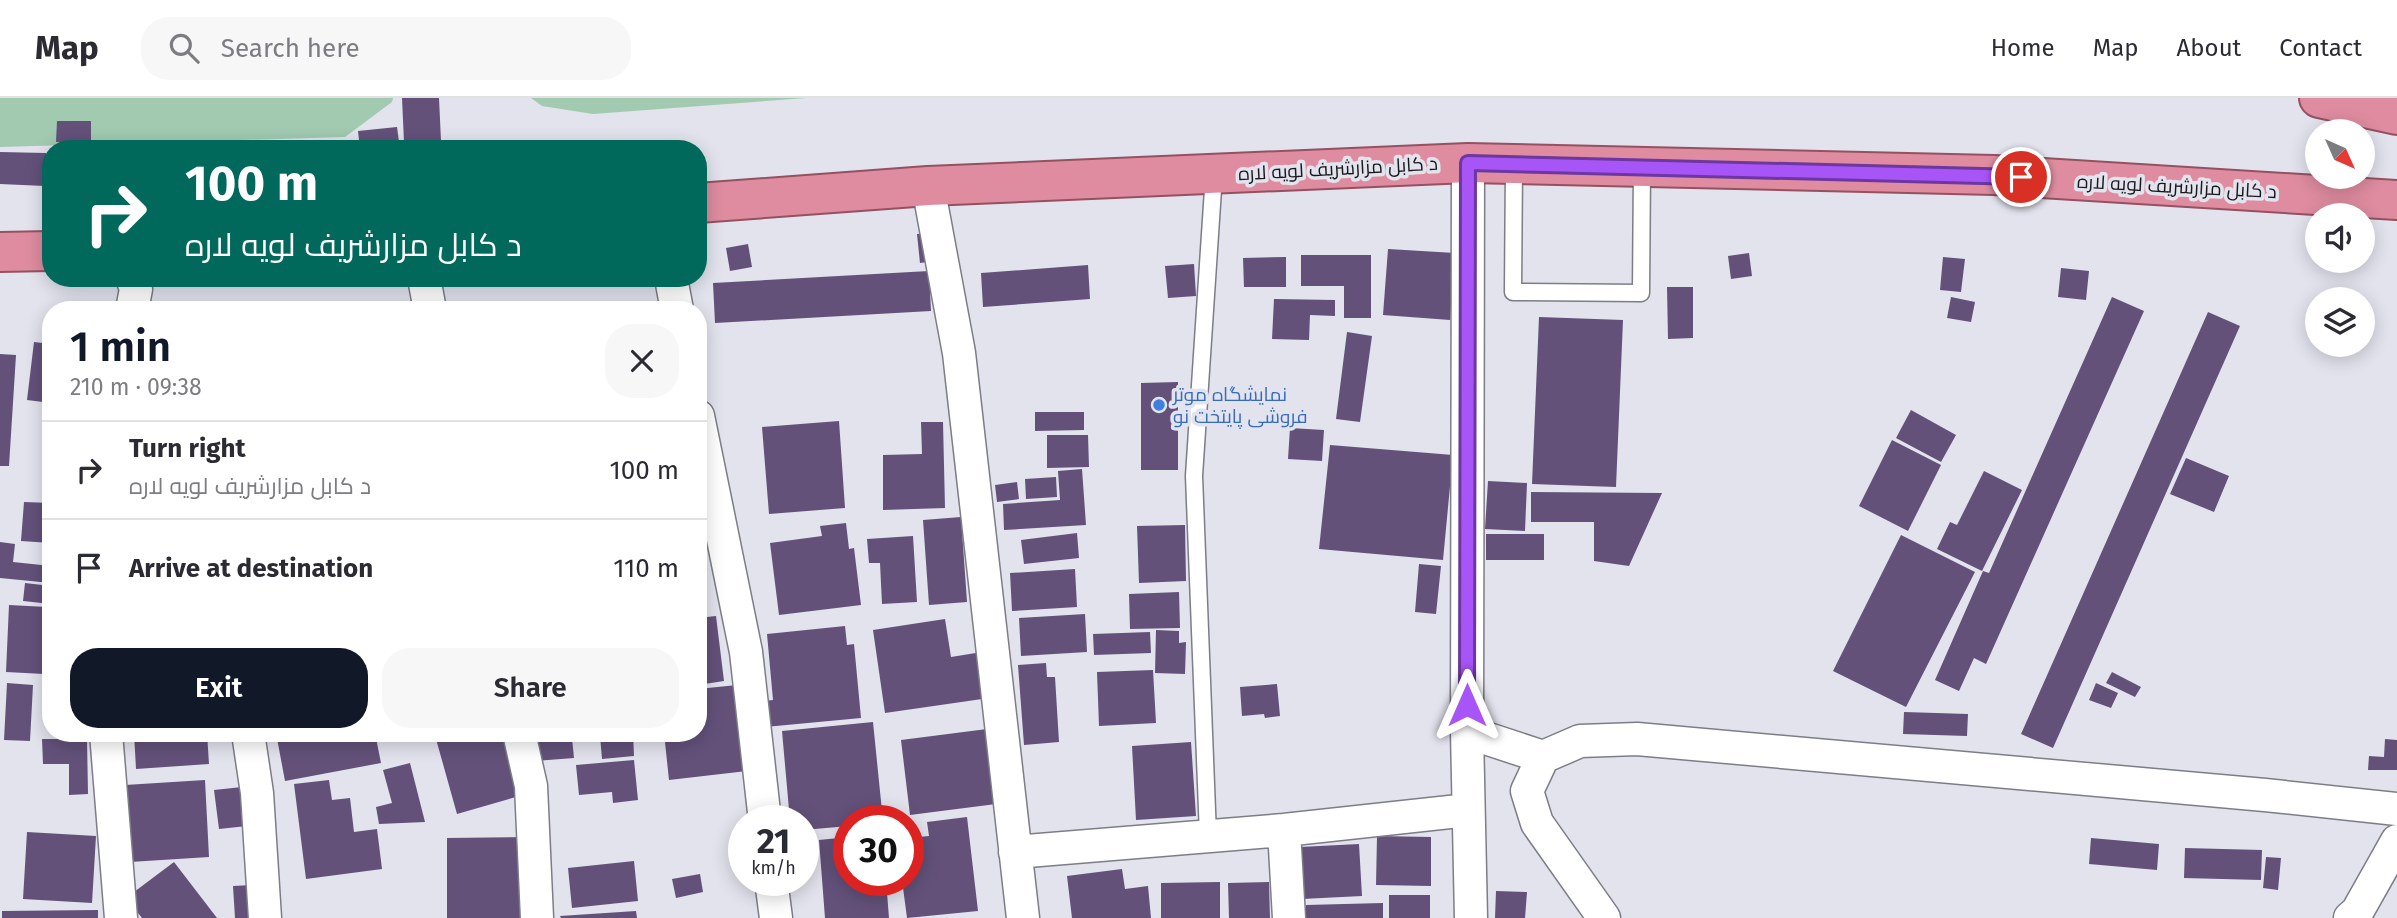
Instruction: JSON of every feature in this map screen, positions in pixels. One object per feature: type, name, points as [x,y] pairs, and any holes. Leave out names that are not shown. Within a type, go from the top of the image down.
[{"type":"highway","points":[[2319,98],[2397,115]]},
{"type":"highway","name":"د کابل مزارشریف لویه لاره","points":[[707,202],[928,186],[1468,163],[1994,175],[2397,200]]},
{"type":"highway","points":[[0,252],[42,251]]},
{"type":"street","points":[[1468,163],[1467,732],[1471,918]]},
{"type":"street","points":[[928,186],[959,353],[1023,918]]},
{"type":"street","points":[[707,460],[746,652],[763,805]]},
{"type":"street","points":[[1467,732],[1543,757]]},
{"type":"street","points":[[1604,918],[1536,822],[1527,791],[1543,757],[1580,741],[1637,739],[2397,809]]},
{"type":"street","points":[[107,742],[121,918]]},
{"type":"street","points":[[249,742],[257,793],[265,918]]},
{"type":"street","points":[[521,742],[531,786],[537,918]]},
{"type":"street","points":[[1015,852],[1284,830],[1468,810]]},
{"type":"street","points":[[1284,830],[1289,918]]},
{"type":"street","points":[[2350,918],[2357,912],[2397,842]]},
{"type":"street","points":[[773,896],[776,918]]},
{"type":"lane","points":[[1514,164],[1513,292],[1641,293],[1642,167]]},
{"type":"lane","points":[[1208,836],[1194,476],[1214,174]]},
{"type":"green space","points":[[0,98],[393,98],[392,102],[345,137],[42,140],[42,146],[0,147]]},
{"type":"green space","points":[[531,98],[806,98],[593,114],[542,106]]},
{"type":"building","points":[[402,98],[439,98],[441,140],[404,140]]},
{"type":"building","points":[[57,121],[91,121],[91,140],[56,140]]},
{"type":"building","points":[[397,127],[399,140],[359,140],[358,131]]},
{"type":"building","points":[[0,152],[42,153],[42,186],[0,184]]},
{"type":"building","points":[[930,233],[933,261],[920,263],[917,234]]},
{"type":"building","points":[[748,244],[752,267],[730,271],[726,248]]},
{"type":"building","points":[[1388,249],[1455,253],[1450,320],[1383,315]]},
{"type":"building","points":[[1749,253],[1752,276],[1731,279],[1728,256]]},
{"type":"building","points":[[1301,255],[1371,255],[1371,318],[1344,318],[1344,286],[1301,286]]},
{"type":"building","points":[[1286,257],[1286,287],[1244,287],[1243,258]]},
{"type":"building","points":[[1943,257],[1965,259],[1961,292],[1940,290]]},
{"type":"building","points":[[1194,264],[1196,296],[1168,298],[1165,266]]},
{"type":"building","points":[[1088,265],[1090,299],[983,307],[981,273]]},
{"type":"building","points":[[2061,268],[2089,271],[2086,300],[2058,297]]},
{"type":"building","points":[[929,271],[931,311],[715,323],[713,283]]},
{"type":"building","points":[[1667,287],[1693,287],[1693,338],[1668,339]]},
{"type":"building","points":[[1951,297],[1975,302],[1971,322],[1947,318]]},
{"type":"building","points":[[2112,297],[2144,311],[1986,664],[1974,658],[1959,691],[1935,680],[1983,571],[1989,573]]},
{"type":"building","points":[[1274,299],[1335,300],[1335,316],[1310,315],[1309,340],[1272,339]]},
{"type":"building","points":[[2208,312],[2240,326],[2053,748],[2021,734]]},
{"type":"building","points":[[1539,317],[1623,320],[1616,487],[1532,484]]},
{"type":"building","points":[[1347,332],[1372,336],[1360,422],[1336,419]]},
{"type":"building","points":[[34,342],[42,343],[42,402],[27,400]]},
{"type":"building","points":[[0,354],[16,355],[9,466],[0,466]]},
{"type":"building","points":[[1178,382],[1178,470],[1141,470],[1141,383]]},
{"type":"building","points":[[1911,410],[1956,435],[1941,462],[1896,438]]},
{"type":"building","points":[[1035,412],[1084,412],[1084,430],[1035,431]]},
{"type":"building","points":[[839,421],[845,508],[769,514],[762,427]]},
{"type":"building","points":[[921,422],[943,422],[945,508],[883,510],[883,455],[922,454]]},
{"type":"building","points":[[1290,428],[1324,430],[1322,461],[1288,459]]},
{"type":"building","points":[[1047,435],[1088,435],[1089,467],[1047,468]]},
{"type":"building","points":[[1892,440],[1941,465],[1908,531],[1859,506]]},
{"type":"building","points":[[1330,445],[1453,455],[1443,560],[1319,549]]},
{"type":"building","points":[[2186,458],[2229,476],[2214,512],[2170,494]]},
{"type":"building","points":[[1082,469],[1086,525],[1004,530],[1003,504],[1060,500],[1058,471]]},
{"type":"building","points":[[1984,471],[2022,490],[1982,571],[1937,549],[1950,522],[1957,525]]},
{"type":"building","points":[[1056,477],[1057,497],[1026,499],[1025,479]]},
{"type":"building","points":[[1488,481],[1527,483],[1525,531],[1485,529]]},
{"type":"building","points":[[1017,482],[1019,499],[997,502],[995,485]]},
{"type":"building","points":[[1531,492],[1662,493],[1629,566],[1594,561],[1594,522],[1531,522]]},
{"type":"building","points":[[24,502],[42,503],[42,542],[21,541]]},
{"type":"building","points":[[961,517],[967,602],[929,605],[923,520]]},
{"type":"building","points":[[846,523],[849,549],[854,548],[861,605],[779,615],[770,543],[822,536],[820,526]]},
{"type":"building","points":[[1185,525],[1186,581],[1139,583],[1137,526]]},
{"type":"building","points":[[1077,533],[1079,558],[1024,564],[1021,540]]},
{"type":"building","points":[[1486,534],[1544,534],[1544,560],[1486,560]]},
{"type":"building","points":[[1901,535],[1975,572],[1906,707],[1833,671]]},
{"type":"building","points":[[913,536],[917,602],[882,604],[880,563],[869,563],[867,539]]},
{"type":"building","points":[[0,542],[15,544],[13,562],[42,565],[42,582],[0,578]]},
{"type":"building","points":[[1419,564],[1441,566],[1436,614],[1415,612]]},
{"type":"building","points":[[1075,569],[1077,607],[1012,611],[1010,573]]},
{"type":"building","points":[[25,583],[42,585],[42,603],[23,601]]},
{"type":"building","points":[[1179,592],[1180,628],[1130,629],[1129,594]]},
{"type":"building","points":[[9,605],[42,607],[42,674],[6,672]]},
{"type":"building","points":[[1085,614],[1087,652],[1021,656],[1019,618]]},
{"type":"building","points":[[716,616],[724,681],[707,684],[707,617]]},
{"type":"building","points":[[945,619],[951,657],[982,652],[989,698],[885,713],[873,630]]},
{"type":"building","points":[[845,626],[847,645],[854,644],[861,718],[765,727],[762,701],[773,700],[767,634]]},
{"type":"building","points":[[1156,630],[1179,631],[1179,643],[1186,642],[1185,674],[1155,673]]},
{"type":"building","points":[[1150,632],[1151,653],[1094,655],[1093,634]]},
{"type":"building","points":[[1046,663],[1047,677],[1055,677],[1059,742],[1024,745],[1018,665]]},
{"type":"building","points":[[1153,670],[1156,723],[1099,726],[1097,672]]},
{"type":"building","points":[[2112,672],[2141,687],[2135,697],[2106,683]]},
{"type":"building","points":[[7,683],[33,685],[30,741],[4,740]]},
{"type":"building","points":[[2096,683],[2118,693],[2111,708],[2089,700]]},
{"type":"building","points":[[1277,684],[1280,716],[1242,716],[1240,687]]},
{"type":"building","points":[[737,685],[747,771],[669,780],[665,742],[707,742],[707,688]]},
{"type":"building","points":[[1904,712],[1968,714],[1967,736],[1903,734]]},
{"type":"building","points":[[873,722],[881,805],[833,805],[833,827],[819,829],[819,805],[789,805],[782,731]]},
{"type":"building","points":[[987,729],[996,804],[924,813],[924,805],[909,805],[901,740]]},
{"type":"building","points":[[2385,739],[2397,740],[2397,770],[2368,770],[2369,756],[2384,757]]},
{"type":"building","points":[[42,742],[87,742],[88,794],[69,795],[69,764],[43,764]]},
{"type":"building","points":[[134,742],[208,742],[209,764],[136,769]]},
{"type":"building","points":[[278,742],[377,742],[381,763],[285,781]]},
{"type":"building","points":[[437,742],[511,742],[526,794],[457,814]]},
{"type":"building","points":[[533,742],[572,742],[574,758],[535,761]]},
{"type":"building","points":[[601,742],[633,742],[634,756],[602,759]]},
{"type":"building","points":[[1191,742],[1196,816],[1136,820],[1132,746]]},
{"type":"building","points":[[634,760],[638,800],[613,803],[612,792],[579,795],[576,765]]},
{"type":"building","points":[[410,763],[425,822],[379,824],[376,807],[392,803],[383,770]]},
{"type":"building","points":[[205,780],[209,857],[130,862],[125,785]]},
{"type":"building","points":[[329,780],[332,800],[350,798],[354,832],[377,829],[382,869],[306,879],[294,784]]},
{"type":"building","points":[[242,787],[247,826],[219,829],[214,790]]},
{"type":"building","points":[[967,817],[978,911],[907,918],[904,896],[924,896],[924,836],[929,836],[927,822]]},
{"type":"building","points":[[27,832],[96,836],[92,903],[23,899]]},
{"type":"building","points":[[1377,836],[1431,837],[1431,886],[1376,885]]},
{"type":"building","points":[[529,837],[529,918],[447,918],[447,838]]},
{"type":"building","points":[[2091,838],[2159,844],[2157,870],[2089,864]]},
{"type":"building","points":[[833,839],[833,896],[887,896],[889,918],[825,918],[819,840]]},
{"type":"building","points":[[1359,844],[1362,896],[1302,899],[1300,847]]},
{"type":"building","points":[[2185,848],[2262,850],[2261,880],[2184,878]]},
{"type":"building","points":[[2266,857],[2281,858],[2278,890],[2263,888]]},
{"type":"building","points":[[634,861],[638,901],[572,908],[568,868]]},
{"type":"building","points":[[174,862],[217,918],[142,918],[126,898]]},
{"type":"building","points":[[1122,869],[1125,889],[1148,886],[1151,918],[1072,918],[1067,876]]},
{"type":"building","points":[[700,874],[703,892],[676,898],[672,879]]},
{"type":"building","points":[[1220,882],[1220,918],[1161,918],[1161,883]]},
{"type":"building","points":[[1269,882],[1270,918],[1229,918],[1228,883]]},
{"type":"building","points":[[252,885],[254,918],[235,918],[233,886]]},
{"type":"building","points":[[1496,891],[1527,892],[1525,918],[1495,918]]},
{"type":"building","points":[[1389,895],[1430,895],[1430,918],[1389,918]]},
{"type":"building","points":[[1383,903],[1383,918],[1306,918],[1306,905]]},
{"type":"building","points":[[98,910],[98,918],[2,918],[2,911]]},
{"type":"building","points":[[636,911],[637,918],[560,916]]},
{"type":"place","name":"نمایشگاه موتر فروشی پایتخت نو","points":[[1159,405]]},
{"type":"route","points":[[1467,705],[1468,163],[2021,177]]}]
